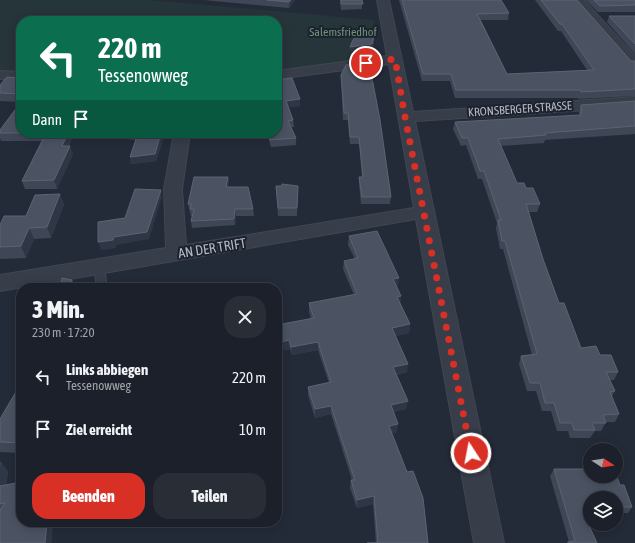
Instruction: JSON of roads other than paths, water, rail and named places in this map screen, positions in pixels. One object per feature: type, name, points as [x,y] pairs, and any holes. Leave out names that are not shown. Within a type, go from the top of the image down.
[{"type":"street","points":[[383,0],[489,543]]},
{"type":"street","points":[[578,0],[635,64]]},
{"type":"street","points":[[593,18],[607,18]]},
{"type":"street","points":[[282,74],[395,59]]},
{"type":"street","points":[[0,75],[16,76]]},
{"type":"street","name":"KRONSBERGER STRASSE","points":[[405,117],[635,102]]},
{"type":"street","points":[[176,254],[173,190],[181,138]]},
{"type":"street","name":"AN DER TRIFT","points":[[0,283],[424,212]]},
{"type":"lane","points":[[99,267],[101,283]]},
{"type":"park label","name":"Salemsfriedhof","points":[[343,32]]}]
